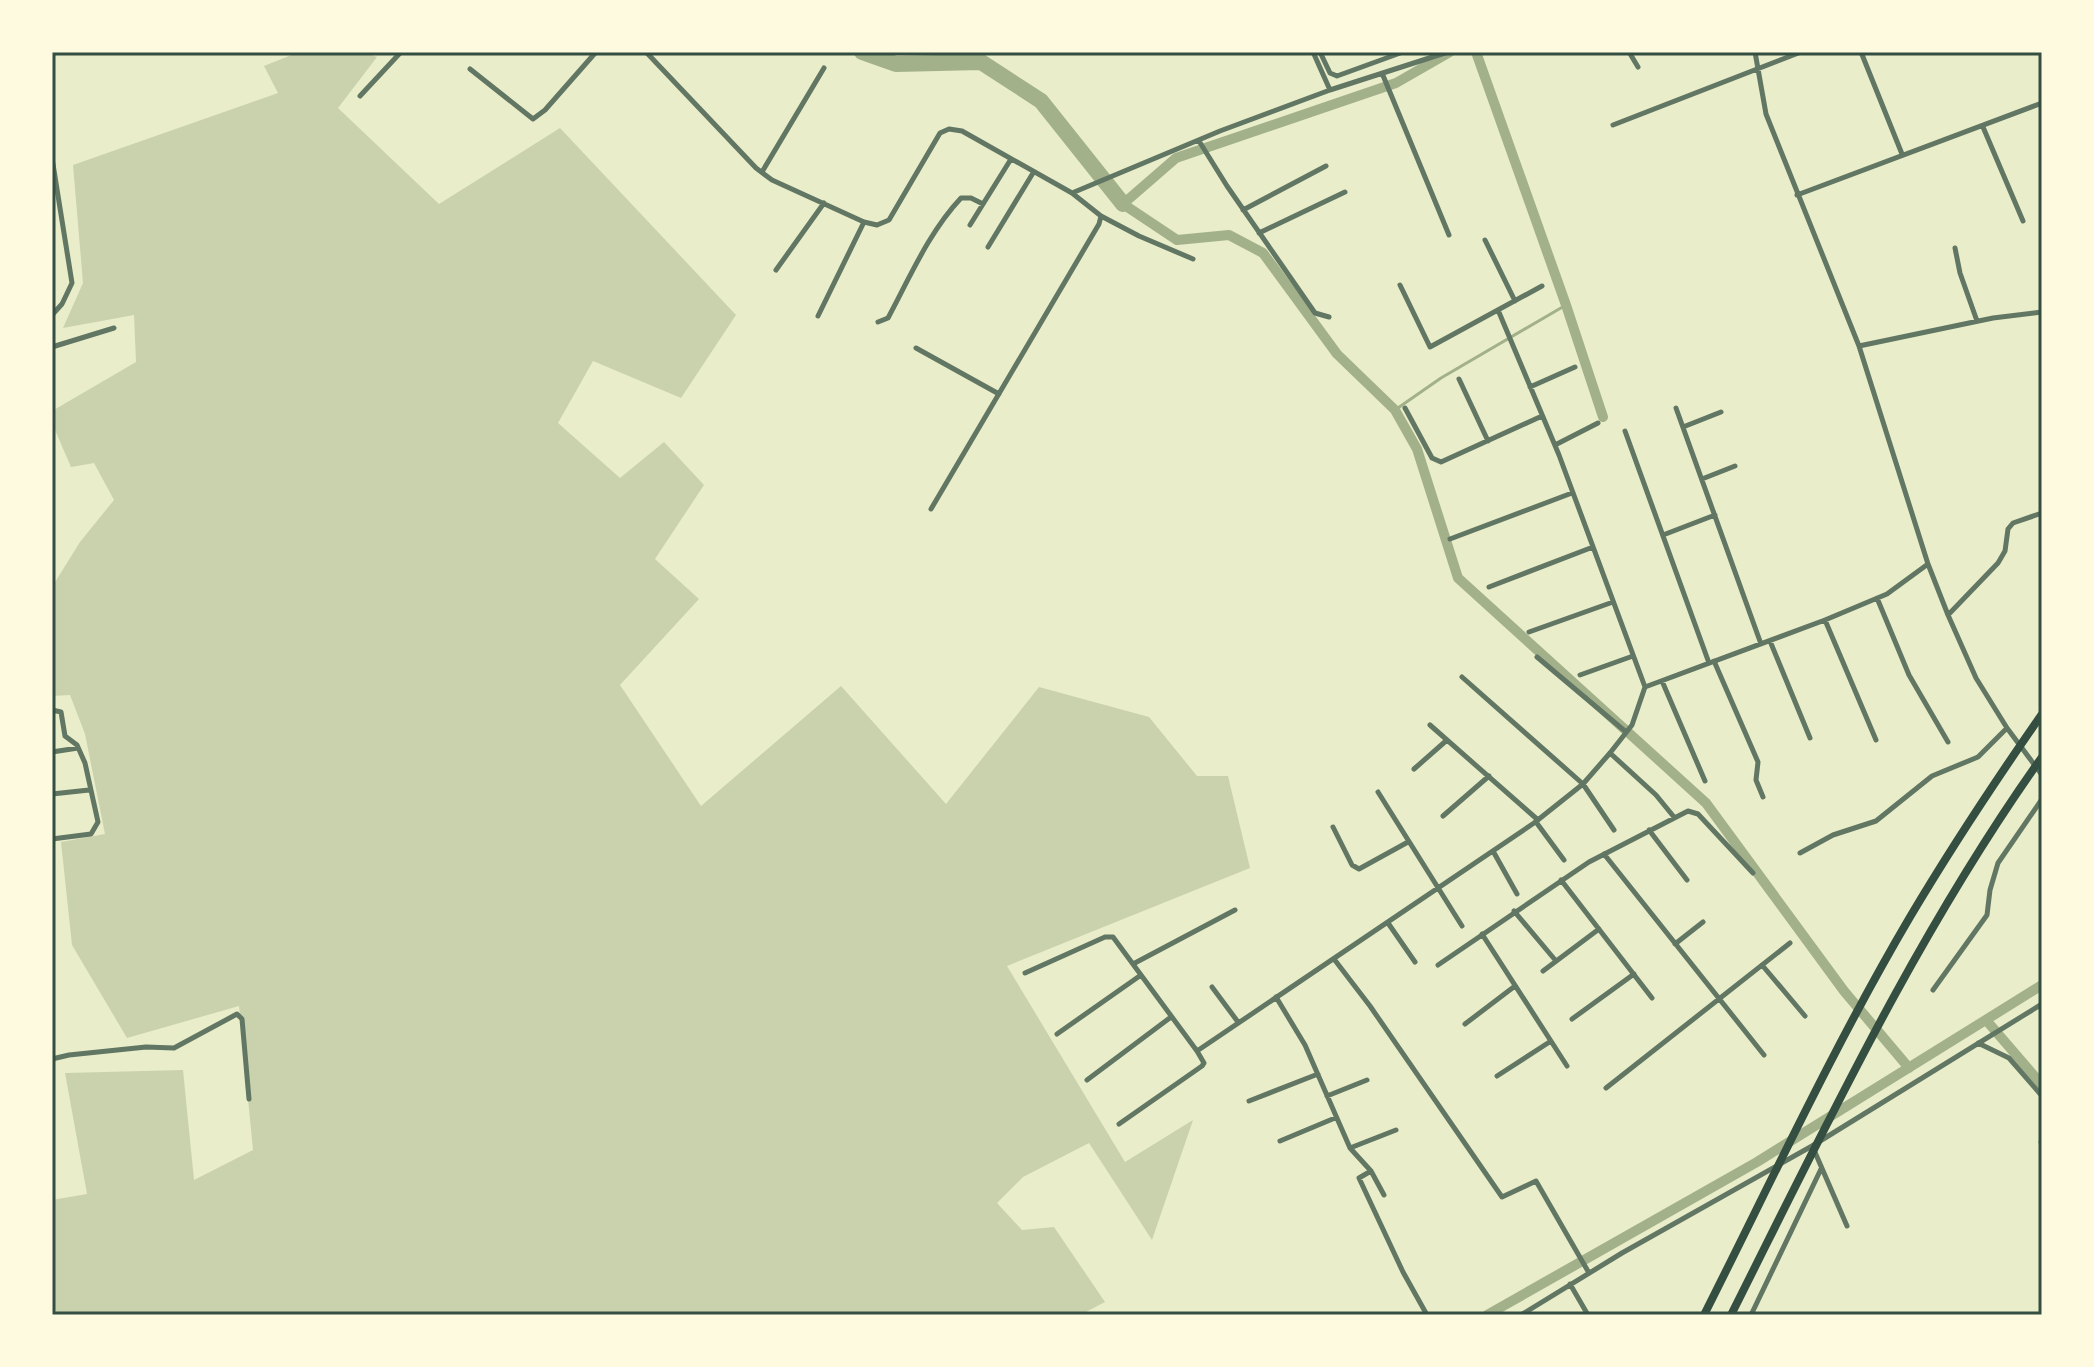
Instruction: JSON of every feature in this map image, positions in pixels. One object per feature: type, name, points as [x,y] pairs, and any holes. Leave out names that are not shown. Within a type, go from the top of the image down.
[{"type":"highway","points":[[1704,1315],[1856,1013],[1909,918],[2042,714]]},
{"type":"highway","points":[[1731,1315],[1883,1014],[1967,869],[2042,757]]},
{"type":"street","points":[[360,96],[401,52]]},
{"type":"street","points":[[470,69],[533,119],[545,110],[596,52]]},
{"type":"street","points":[[1313,52],[1330,90]]},
{"type":"street","points":[[1320,52],[1330,73],[1337,76],[1402,52],[1409,65]]},
{"type":"street","points":[[1072,193],[1330,90],[1448,52]]},
{"type":"street","points":[[1629,52],[1638,67]]},
{"type":"street","points":[[1755,52],[1766,114],[1859,346],[1928,564],[1948,615],[1976,678],[2007,728],[2042,775]]},
{"type":"street","points":[[1613,125],[1801,52]]},
{"type":"street","points":[[1861,52],[1902,154]]},
{"type":"street","points":[[647,53],[772,180],[864,222],[877,225],[889,220],[940,133],[949,129],[962,131],[1072,193],[1101,216],[1193,259]]},
{"type":"street","points":[[762,172],[824,68]]},
{"type":"street","points":[[1382,73],[1449,235]]},
{"type":"street","points":[[1797,195],[2042,103]]},
{"type":"street","points":[[1983,127],[2023,221]]},
{"type":"street","points":[[1201,144],[1315,313],[1329,317]]},
{"type":"street","points":[[52,158],[72,283],[62,304],[52,315]]},
{"type":"street","points":[[970,225],[1011,159]]},
{"type":"street","points":[[1243,210],[1326,166]]},
{"type":"street","points":[[988,247],[1033,173]]},
{"type":"street","points":[[1259,233],[1345,192]]},
{"type":"street","points":[[878,322],[888,318],[907,279],[949,211],[961,198],[971,198],[983,204]]},
{"type":"street","points":[[776,270],[824,203]]},
{"type":"street","points":[[931,509],[1101,216]]},
{"type":"street","points":[[818,316],[864,222]]},
{"type":"street","points":[[1485,240],[1515,301]]},
{"type":"street","points":[[1955,248],[1960,273],[1977,321]]},
{"type":"street","points":[[1400,285],[1430,347],[1542,286]]},
{"type":"street","points":[[1198,1050],[1537,821],[1583,784],[1637,715],[1645,687],[1555,445],[1498,310]]},
{"type":"street","points":[[1859,346],[1977,321],[2042,312]]},
{"type":"street","points":[[52,347],[114,328]]},
{"type":"street","points":[[916,348],[999,394]]},
{"type":"street","points":[[1530,387],[1575,367]]},
{"type":"street","points":[[1459,379],[1488,441]]},
{"type":"street","points":[[1405,408],[1432,458],[1444,462],[1542,416]]},
{"type":"street","points":[[1676,408],[1761,644]]},
{"type":"street","points":[[1683,427],[1721,412]]},
{"type":"street","points":[[1555,445],[1598,423]]},
{"type":"street","points":[[1625,431],[1712,662],[1758,762],[1756,780],[1763,797]]},
{"type":"street","points":[[1702,479],[1735,466]]},
{"type":"street","points":[[1450,539],[1573,493]]},
{"type":"street","points":[[1948,615],[1998,563],[2005,551],[2008,529],[2013,523],[2042,513]]},
{"type":"street","points":[[1663,535],[1715,515]]},
{"type":"street","points":[[1489,587],[1593,547]]},
{"type":"street","points":[[1645,687],[1887,594],[1928,564]]},
{"type":"street","points":[[1877,598],[1909,675],[1948,742]]},
{"type":"street","points":[[1529,632],[1613,602]]},
{"type":"street","points":[[1825,620],[1876,740]]},
{"type":"street","points":[[1770,641],[1810,738]]},
{"type":"street","points":[[1580,675],[1633,656]]},
{"type":"street","points":[[1537,657],[1627,731]]},
{"type":"street","points":[[1462,677],[1583,784],[1614,830]]},
{"type":"street","points":[[1662,681],[1705,781]]},
{"type":"street","points":[[52,710],[61,712],[65,736],[78,748],[85,763],[97,828],[91,834],[52,839]]},
{"type":"street","points":[[1430,725],[1537,821],[1564,860]]},
{"type":"street","points":[[1800,853],[1833,835],[1876,821],[1932,776],[1978,757],[2007,728]]},
{"type":"street","points":[[1414,769],[1447,740]]},
{"type":"street","points":[[52,752],[78,748]]},
{"type":"street","points":[[1610,753],[1656,795],[1674,817]]},
{"type":"street","points":[[1443,816],[1489,776]]},
{"type":"street","points":[[52,794],[89,790]]},
{"type":"street","points":[[1378,792],[1462,926]]},
{"type":"street","points":[[1933,990],[1987,915],[1998,863],[2042,799]]},
{"type":"street","points":[[1438,965],[1561,880],[1688,811],[1695,812],[1753,873]]},
{"type":"street","points":[[1333,827],[1352,865],[1359,869],[1408,842]]},
{"type":"street","points":[[1649,830],[1687,880]]},
{"type":"street","points":[[1493,851],[1517,894]]},
{"type":"street","points":[[1604,854],[1764,1055]]},
{"type":"street","points":[[1561,880],[1652,998]]},
{"type":"street","points":[[1133,964],[1235,910]]},
{"type":"street","points":[[1514,911],[1556,961]]},
{"type":"street","points":[[1675,944],[1703,922]]},
{"type":"street","points":[[1388,923],[1415,962]]},
{"type":"street","points":[[1543,971],[1599,929]]},
{"type":"street","points":[[1482,934],[1567,1066]]},
{"type":"street","points":[[1025,973],[1109,936],[1113,937],[1198,1050],[1204,1063],[1202,1066],[1119,1124]]},
{"type":"street","points":[[1606,1088],[1790,943]]},
{"type":"street","points":[[1334,959],[1502,1197],[1536,1181],[1589,1273]]},
{"type":"street","points":[[1762,965],[1805,1016]]},
{"type":"street","points":[[1572,1019],[1634,974]]},
{"type":"street","points":[[1057,1034],[1141,975]]},
{"type":"street","points":[[1465,1024],[1515,986]]},
{"type":"street","points":[[1212,987],[1238,1022]]},
{"type":"street","points":[[1276,997],[1300,1035],[1350,1148],[1371,1171],[1384,1195]]},
{"type":"street","points":[[1521,1315],[1812,1146],[2042,1004]]},
{"type":"street","points":[[52,1059],[146,1047],[174,1048],[237,1014],[242,1019],[249,1099]]},
{"type":"street","points":[[1087,1080],[1171,1017]]},
{"type":"street","points":[[1497,1076],[1551,1041]]},
{"type":"street","points":[[1978,1043],[2009,1058],[2042,1096]]},
{"type":"street","points":[[1249,1101],[1318,1074]]},
{"type":"street","points":[[1327,1096],[1367,1080]]},
{"type":"street","points":[[1280,1141],[1335,1118]]},
{"type":"street","points":[[1350,1148],[1396,1130]]},
{"type":"street","points":[[1812,1146],[1847,1226]]},
{"type":"street","points":[[1751,1315],[1821,1169]]},
{"type":"street","points":[[1371,1171],[1359,1178],[1427,1315]]},
{"type":"street","points":[[1570,1284],[1588,1315]]},
{"type":"green space","points":[[299,52],[363,52],[377,57],[338,108],[439,204],[560,128],[736,315],[681,398],[593,361],[558,423],[620,478],[664,442],[704,485],[655,559],[699,599],[620,685],[701,806],[841,686],[946,804],[1039,687],[1149,717],[1197,776],[1228,776],[1250,868],[1007,966],[1125,1162],[1193,1120],[1152,1240],[1089,1143],[1023,1177],[997,1203],[1022,1230],[1054,1227],[1105,1302],[1080,1315],[57,1315],[52,1301],[52,1200],[87,1194],[65,1073],[183,1070],[194,1180],[253,1150],[239,1006],[127,1038],[72,945],[61,842],[105,834],[85,734],[70,695],[52,696],[52,587],[80,542],[114,500],[94,463],[71,467],[52,423],[52,411],[136,362],[134,315],[63,328],[83,283],[73,165],[278,93],[264,66]]},
{"type":"waterway","points":[[862,52],[896,64],[981,62],[1041,101],[1123,204]]},
{"type":"waterway","points":[[1450,52],[1396,83],[1176,158],[1123,204],[1177,240],[1229,235],[1263,253],[1337,354],[1395,410],[1417,449],[1458,578],[1706,803],[1844,991],[1909,1068]]},
{"type":"waterway","points":[[1476,52],[1603,417]]},
{"type":"waterway","points":[[1395,410],[1441,378],[1566,305]]},
{"type":"waterway","points":[[1487,1315],[1757,1162],[2042,985]]},
{"type":"waterway","points":[[1986,1020],[2042,1085]]}]
